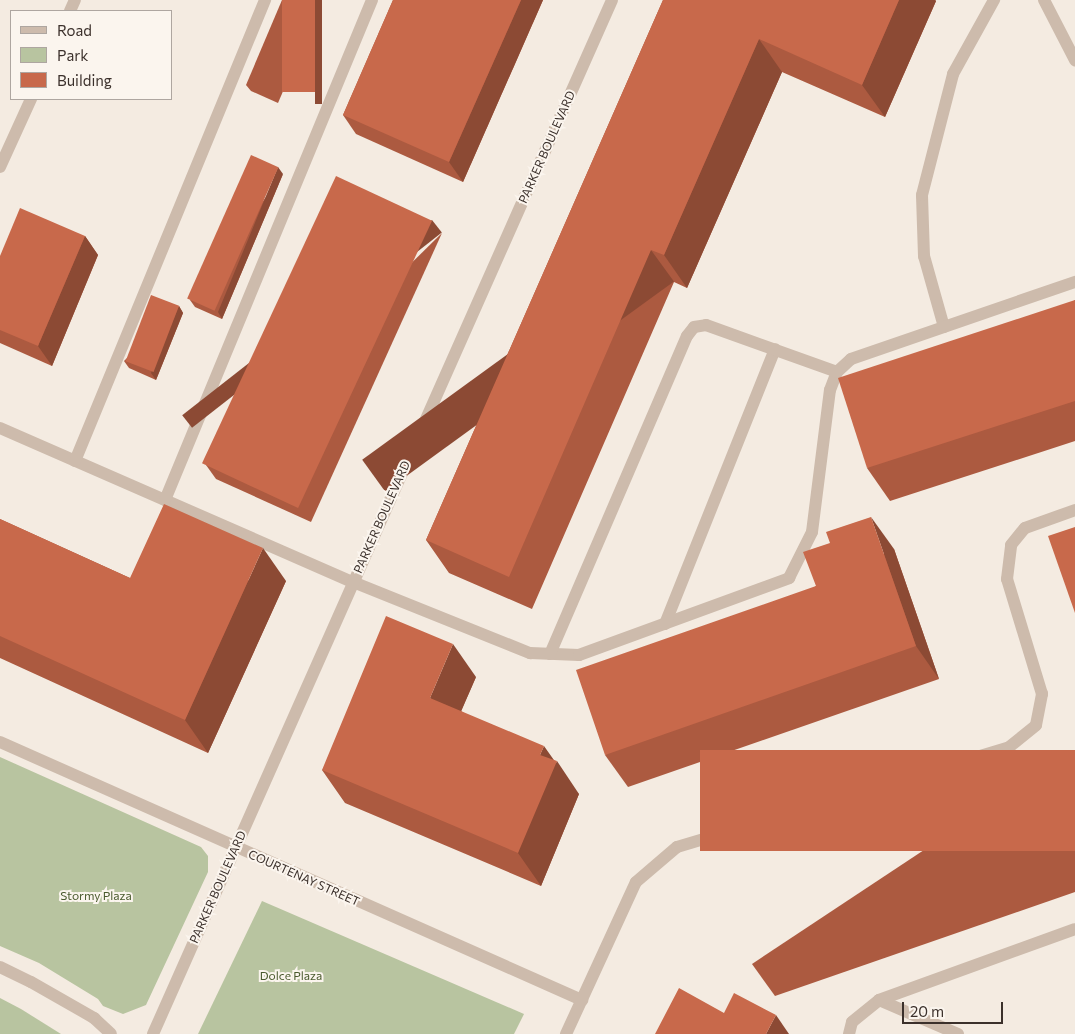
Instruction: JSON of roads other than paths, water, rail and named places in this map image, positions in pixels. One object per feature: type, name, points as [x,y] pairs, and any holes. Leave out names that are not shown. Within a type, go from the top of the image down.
[{"type":"street","points":[[75,461],[265,0]]},
{"type":"street","points":[[165,500],[372,0]]},
{"type":"street","name":"PARKER BOULEVARD","points":[[153,1034],[612,0]]},
{"type":"street","points":[[944,327],[924,256],[922,194],[953,74],[994,0]]},
{"type":"street","points":[[1044,0],[1075,60]]},
{"type":"street","points":[[0,167],[31,100]]},
{"type":"street","points":[[0,428],[353,582],[530,652],[579,655],[789,578],[812,532],[830,390],[837,372],[851,359],[1075,282]]},
{"type":"street","points":[[550,654],[687,336],[694,327],[706,325],[837,372]]},
{"type":"street","points":[[664,624],[775,349]]},
{"type":"street","points":[[566,1034],[636,882],[677,847],[1008,748],[1036,725],[1042,694],[1007,579],[1011,545],[1025,528],[1075,510]]},
{"type":"street","name":"COURTENAY STREET","points":[[0,742],[235,848],[582,1000]]},
{"type":"street","points":[[849,1034],[852,1022],[879,1000],[1075,929]]},
{"type":"street","points":[[0,967],[31,982],[94,1018],[111,1034]]},
{"type":"street","points":[[879,1000],[958,1034]]},
{"type":"park label","name":"Stormy Plaza","points":[[96,896]]},
{"type":"park label","name":"Dolce Plaza","points":[[291,976]]}]
